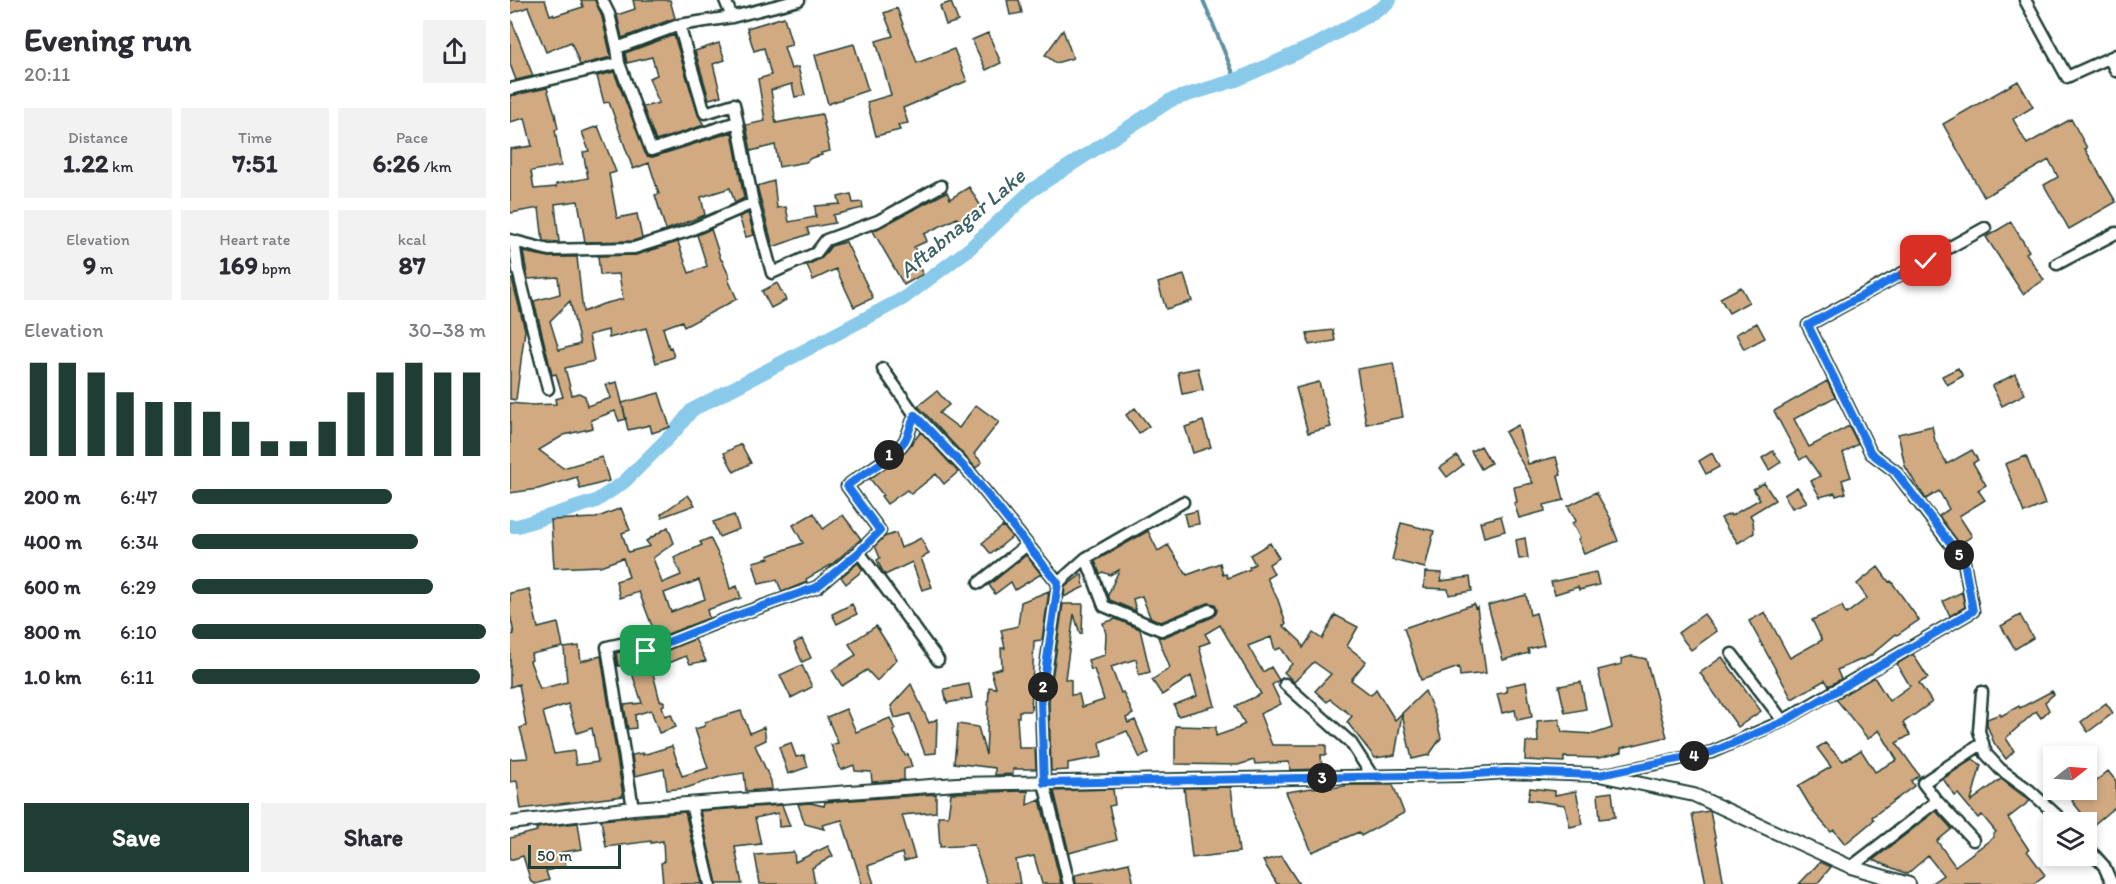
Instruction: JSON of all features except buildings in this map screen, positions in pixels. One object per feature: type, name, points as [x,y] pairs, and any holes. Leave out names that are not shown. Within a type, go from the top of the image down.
[{"type":"street","points":[[602,0],[609,14],[619,63],[651,150],[737,122]]},
{"type":"street","points":[[725,0],[732,17]]},
{"type":"street","points":[[617,48],[679,25],[732,17],[799,0]]},
{"type":"street","points":[[2025,0],[2067,77],[2112,57],[2116,71]]},
{"type":"street","points":[[679,25],[705,113],[734,104],[753,203],[772,273],[816,254],[826,240],[878,221],[940,186]]},
{"type":"street","points":[[510,89],[619,63]]},
{"type":"street","points":[[548,389],[512,240],[549,250],[634,248],[688,231],[753,203]]},
{"type":"street","points":[[1599,775],[1712,752],[1783,722],[1973,611],[1964,561],[1895,471],[1871,453],[1808,325],[1985,228]]},
{"type":"street","points":[[2057,264],[2116,233]]},
{"type":"street","points":[[883,369],[915,415],[971,474],[1058,583]]},
{"type":"street","points":[[633,808],[607,647],[643,639],[646,651],[721,621],[817,587],[880,531],[847,486],[860,475],[875,467],[904,442],[915,415]]},
{"type":"street","points":[[1069,884],[1044,783],[1041,701],[1058,583],[1086,558],[1183,502]]},
{"type":"street","points":[[979,583],[1027,545]]},
{"type":"street","points":[[859,552],[938,660]]},
{"type":"street","points":[[1086,558],[1104,606],[1161,630],[1210,610]]},
{"type":"street","points":[[1732,654],[1783,722]]},
{"type":"street","points":[[1285,684],[1351,743],[1373,777]]},
{"type":"street","points":[[1982,692],[1978,731],[1986,753],[2000,769],[2029,790],[2053,812]]},
{"type":"street","points":[[1972,840],[1923,783],[1983,743]]},
{"type":"street","points":[[510,823],[633,808],[957,784],[1373,777],[1506,772],[1599,775],[1694,795],[1851,867],[1909,884]]},
{"type":"street","points":[[1851,867],[1937,801]]},
{"type":"street","points":[[691,804],[710,884]]},
{"type":"street","points":[[2097,858],[2104,866],[2112,884]]},
{"type":"waterway","points":[[1203,0],[1236,80]]},
{"type":"waterway","name":"Aftabnagar Lake","points":[[510,526],[518,526],[596,501],[624,482],[675,431],[692,410],[904,298],[969,249],[1032,190],[1171,100],[1236,80],[1319,43],[1383,7],[1390,0]]},
{"type":"route","points":[[646,651],[721,621],[817,587],[859,552],[880,531],[847,486],[860,475],[875,467],[904,442],[915,415],[971,474],[1058,583],[1041,701],[1044,783],[1461,775],[1506,772],[1599,775],[1712,752],[1783,722],[1973,611],[1964,561],[1895,471],[1871,453],[1808,325],[1926,261]]}]
